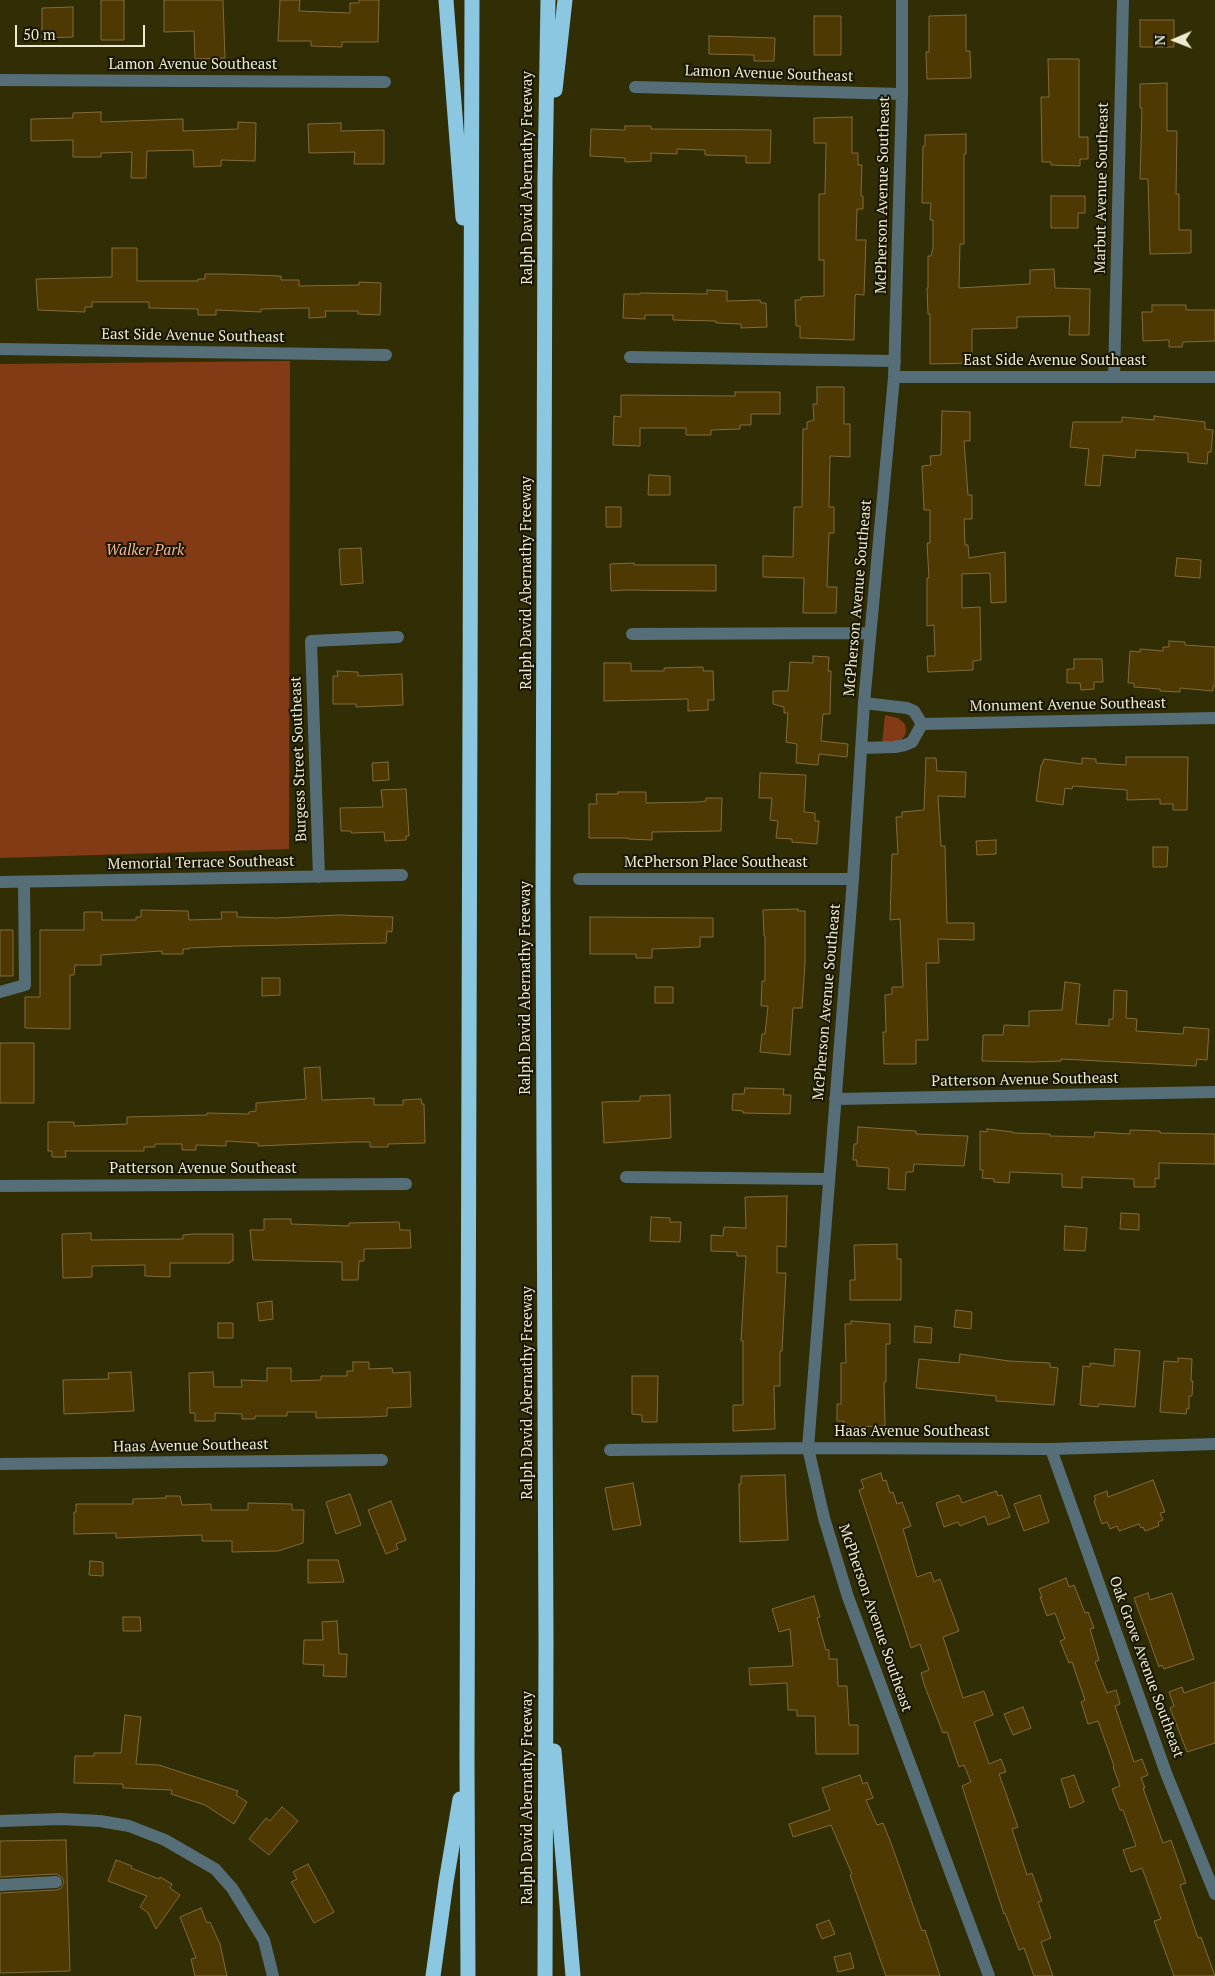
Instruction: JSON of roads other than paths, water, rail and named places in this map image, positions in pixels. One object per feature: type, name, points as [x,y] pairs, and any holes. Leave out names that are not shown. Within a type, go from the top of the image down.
[{"type":"highway","points":[[446,0],[471,327]]},
{"type":"highway","points":[[468,1976],[472,0]]},
{"type":"highway","name":"Ralph David Abernathy Freeway","points":[[545,1976],[546,1642],[543,906],[545,179],[548,0]]},
{"type":"highway","points":[[545,179],[565,0]]},
{"type":"highway","points":[[546,1642],[573,1976]]},
{"type":"highway","points":[[433,1976],[446,1882],[467,1758]]},
{"type":"street","name":"McPherson Avenue Southeast","points":[[902,0],[902,94],[894,377],[864,702],[853,879],[808,1448],[824,1518],[848,1597],[989,1976]]},
{"type":"street","name":"Marbut Avenue Southeast","points":[[1114,377],[1123,0]]},
{"type":"street","name":"Lamon Avenue Southeast","points":[[0,80],[385,82]]},
{"type":"street","name":"Lamon Avenue Southeast","points":[[635,87],[902,94]]},
{"type":"street","name":"East Side Avenue Southeast","points":[[0,349],[386,355]]},
{"type":"street","points":[[630,357],[895,361]]},
{"type":"street","name":"East Side Avenue Southeast","points":[[894,377],[1215,377]]},
{"type":"street","points":[[632,634],[870,633]]},
{"type":"street","name":"Burgess Street Southeast","points":[[319,877],[311,641],[398,637]]},
{"type":"street","points":[[861,748],[905,745],[912,742],[922,724],[914,710],[864,702]]},
{"type":"street","name":"Monument Avenue Southeast","points":[[922,724],[1215,718]]},
{"type":"street","name":"Memorial Terrace Southeast","points":[[0,882],[402,875]]},
{"type":"street","name":"McPherson Place Southeast","points":[[579,880],[853,879]]},
{"type":"street","points":[[0,992],[26,984],[24,882]]},
{"type":"street","name":"Patterson Avenue Southeast","points":[[835,1099],[1215,1092]]},
{"type":"street","points":[[626,1177],[828,1180]]},
{"type":"street","name":"Patterson Avenue Southeast","points":[[0,1186],[406,1184]]},
{"type":"street","name":"Haas Avenue Southeast","points":[[610,1450],[808,1448],[1051,1449],[1215,1444]]},
{"type":"street","name":"Oak Grove Avenue Southeast","points":[[1051,1449],[1166,1773],[1215,1894]]},
{"type":"street","name":"Haas Avenue Southeast","points":[[0,1464],[382,1460]]},
{"type":"street","points":[[0,1821],[100,1821],[129,1826],[165,1840],[216,1869],[232,1888],[264,1940],[273,1976]]},
{"type":"street","points":[[0,1885],[56,1882]]},
{"type":"park label","name":"Walker Park","points":[[145,551]]}]
